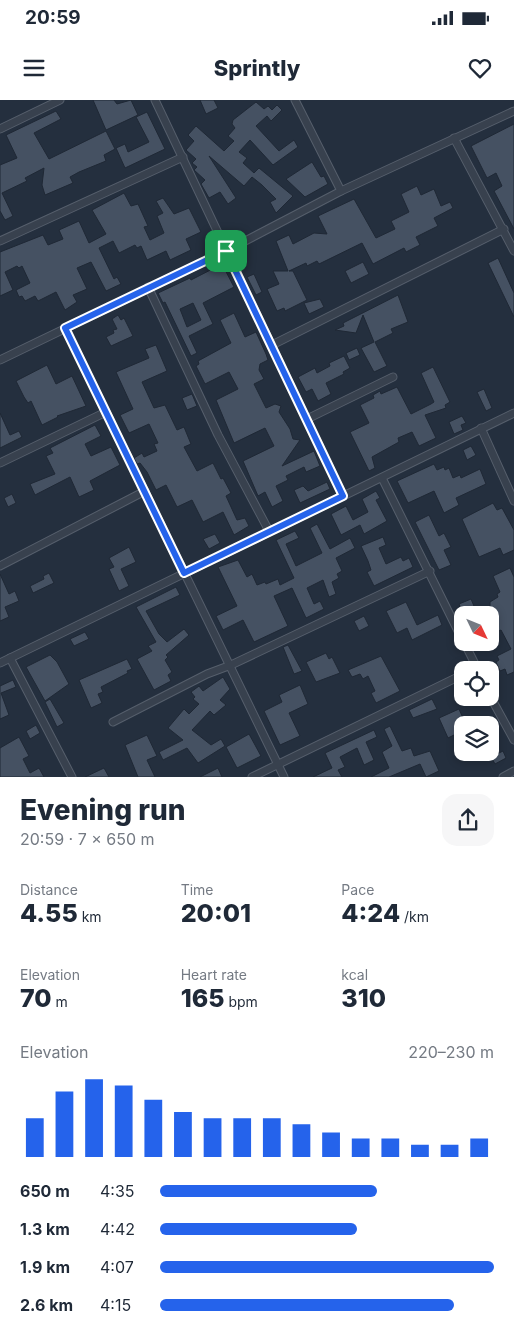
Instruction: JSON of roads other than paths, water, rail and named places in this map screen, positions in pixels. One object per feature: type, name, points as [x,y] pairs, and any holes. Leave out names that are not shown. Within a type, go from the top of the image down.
[{"type":"street","points":[[155,100],[343,496]]},
{"type":"street","points":[[295,100],[341,191]]},
{"type":"street","points":[[0,129],[55,101]]},
{"type":"street","points":[[0,360],[226,251],[341,191],[514,111]]},
{"type":"street","points":[[454,138],[514,251]]},
{"type":"street","points":[[0,241],[183,157]]},
{"type":"street","points":[[272,345],[504,229]]},
{"type":"street","points":[[148,287],[218,435],[269,531]]},
{"type":"street","points":[[65,328],[284,777]]},
{"type":"street","points":[[307,419],[393,377]]},
{"type":"street","points":[[0,463],[106,412]]},
{"type":"street","points":[[0,662],[514,413]]},
{"type":"street","points":[[481,428],[514,501]]},
{"type":"street","points":[[382,478],[454,622]]},
{"type":"street","points":[[0,566],[145,490]]},
{"type":"street","points":[[113,722],[207,674],[231,665],[430,571]]},
{"type":"street","points":[[10,658],[72,777]]},
{"type":"street","points":[[252,777],[454,679]]},
{"type":"street","points":[[495,706],[514,740]]},
{"type":"street","points":[[503,777],[514,772]]}]
